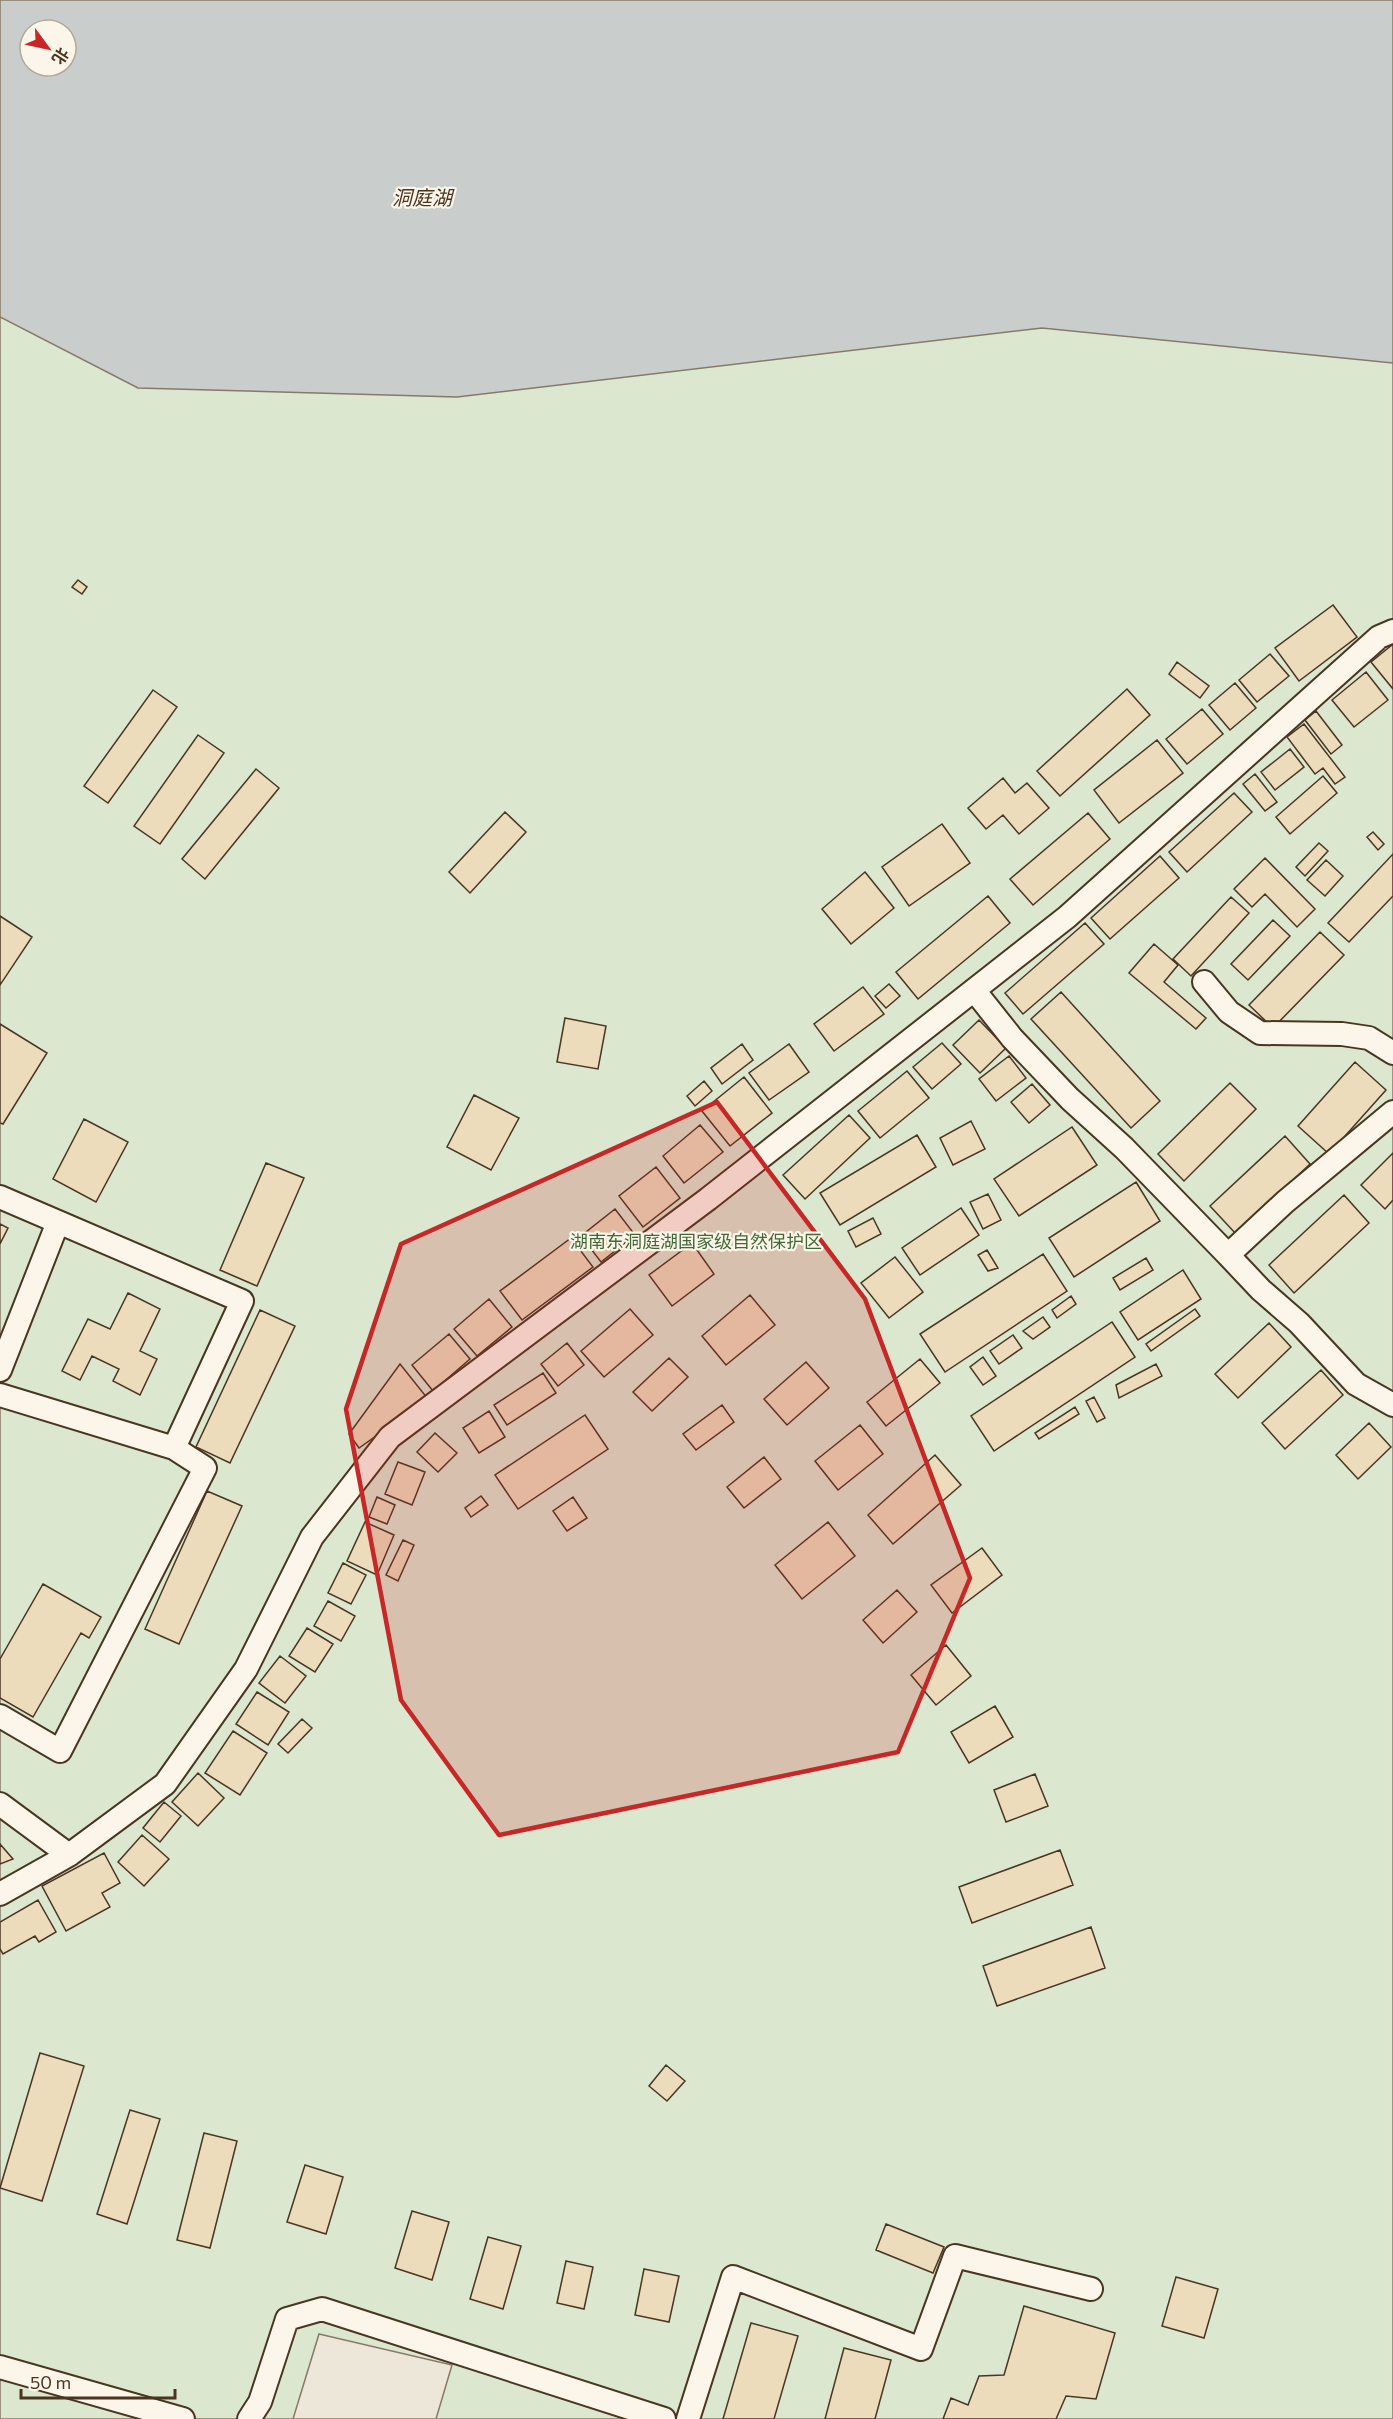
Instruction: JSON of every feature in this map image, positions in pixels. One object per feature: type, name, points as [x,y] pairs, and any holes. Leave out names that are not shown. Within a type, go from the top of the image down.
[{"type":"street","points":[[0,1894],[69,1855],[165,1784],[246,1669],[312,1537],[390,1437],[708,1199],[1067,917],[1379,637],[1393,631]]},
{"type":"street","points":[[1204,982],[1229,1012],[1260,1033],[1342,1034],[1369,1038],[1393,1053]]},
{"type":"street","points":[[974,990],[1012,1038],[1070,1099],[1124,1148],[1261,1290],[1299,1323],[1356,1384],[1393,1405]]},
{"type":"street","points":[[1228,1255],[1286,1202],[1393,1112]]},
{"type":"street","points":[[0,1197],[242,1301],[174,1448]]},
{"type":"street","points":[[0,1370],[58,1222]]},
{"type":"street","points":[[0,1395],[174,1448],[205,1468],[60,1751],[0,1716]]},
{"type":"street","points":[[0,1804],[69,1855]]},
{"type":"street","points":[[688,2419],[733,2277],[921,2349],[955,2256],[1091,2289]]},
{"type":"street","points":[[249,2419],[260,2402],[287,2319],[322,2309],[664,2419]]},
{"type":"street","points":[[0,2367],[183,2419]]},
{"type":"highlighted area","points":[[717,1102],[865,1299],[970,1578],[898,1752],[499,1835],[401,1700],[346,1409],[401,1244]]},
{"type":"green space","name":"湖南东洞庭湖国家级自然保护区","points":[[0,0],[1393,0],[1393,2419],[0,2419]]},
{"type":"shaded area","points":[[319,2334],[452,2365],[436,2419],[293,2419]]},
{"type":"water","name":"洞庭湖","points":[[0,0],[1393,0],[1393,363],[1042,328],[457,397],[138,388],[0,317]]},
{"type":"building","points":[[78,580],[87,587],[82,594],[72,587]]},
{"type":"building","points":[[1333,605],[1357,637],[1299,681],[1275,648]]},
{"type":"building","points":[[1393,645],[1393,689],[1371,662]]},
{"type":"building","points":[[1270,654],[1289,676],[1257,702],[1239,680]]},
{"type":"building","points":[[1177,662],[1209,686],[1200,698],[1169,674]]},
{"type":"building","points":[[1366,672],[1388,700],[1354,727],[1332,700]]},
{"type":"building","points":[[1235,683],[1256,708],[1230,730],[1209,705]]},
{"type":"building","points":[[1127,689],[1150,715],[1060,796],[1037,771]]},
{"type":"building","points":[[153,690],[177,707],[108,803],[84,786]]},
{"type":"building","points":[[1202,709],[1223,734],[1187,764],[1166,739]]},
{"type":"building","points":[[1316,711],[1342,745],[1331,754],[1305,720]]},
{"type":"building","points":[[1304,724],[1345,777],[1335,784],[1323,768],[1315,774],[1287,737]]},
{"type":"building","points":[[198,735],[224,753],[160,844],[134,826]]},
{"type":"building","points":[[1157,740],[1183,773],[1119,823],[1094,790]]},
{"type":"building","points":[[1290,749],[1304,767],[1275,790],[1261,772]]},
{"type":"building","points":[[256,769],[279,788],[205,879],[182,859]]},
{"type":"building","points":[[1255,774],[1277,802],[1265,811],[1243,784]]},
{"type":"building","points":[[1323,776],[1337,793],[1290,834],[1276,817]]},
{"type":"building","points":[[1003,778],[1015,793],[1027,783],[1049,808],[1019,834],[1003,815],[986,829],[968,808]]},
{"type":"building","points":[[1234,793],[1252,812],[1187,872],[1169,852]]},
{"type":"building","points":[[505,812],[526,832],[470,893],[449,872]]},
{"type":"building","points":[[1088,813],[1110,839],[1033,905],[1010,879]]},
{"type":"building","points":[[942,824],[970,863],[909,906],[882,867]]},
{"type":"building","points":[[1373,832],[1384,844],[1378,850],[1367,837]]},
{"type":"building","points":[[1319,843],[1328,851],[1305,876],[1296,867]]},
{"type":"building","points":[[1393,854],[1393,896],[1349,942],[1328,923]]},
{"type":"building","points":[[1160,856],[1179,878],[1110,939],[1091,918]]},
{"type":"building","points":[[1265,858],[1315,909],[1297,927],[1265,894],[1252,907],[1234,889]]},
{"type":"building","points":[[1326,860],[1343,876],[1325,896],[1307,880]]},
{"type":"building","points":[[865,872],[894,908],[851,944],[822,909]]},
{"type":"building","points":[[988,896],[1010,923],[918,999],[896,972]]},
{"type":"building","points":[[1231,897],[1249,913],[1191,976],[1173,959]]},
{"type":"building","points":[[0,916],[32,937],[0,985]]},
{"type":"building","points":[[1273,920],[1290,936],[1248,980],[1231,964]]},
{"type":"building","points":[[1085,923],[1104,944],[1023,1014],[1005,993]]},
{"type":"building","points":[[1320,932],[1344,955],[1273,1028],[1249,1005]]},
{"type":"building","points":[[1154,944],[1178,965],[1164,982],[1206,1018],[1196,1029],[1129,973]]},
{"type":"building","points":[[889,984],[900,996],[886,1008],[875,996]]},
{"type":"building","points":[[863,987],[884,1014],[834,1051],[814,1024]]},
{"type":"building","points":[[1061,992],[1160,1101],[1131,1128],[1031,1019]]},
{"type":"building","points":[[565,1018],[606,1026],[598,1069],[557,1062]]},
{"type":"building","points":[[979,1020],[1006,1048],[980,1073],[953,1045]]},
{"type":"building","points":[[0,1024],[47,1053],[3,1124],[0,1123]]},
{"type":"building","points":[[942,1043],[961,1064],[932,1089],[913,1067]]},
{"type":"building","points":[[742,1044],[753,1060],[722,1084],[711,1068]]},
{"type":"building","points":[[789,1044],[809,1072],[769,1100],[749,1073]]},
{"type":"building","points":[[1009,1056],[1026,1078],[996,1101],[979,1079]]},
{"type":"building","points":[[1355,1062],[1386,1090],[1329,1154],[1298,1126]]},
{"type":"building","points":[[907,1071],[929,1098],[880,1138],[858,1111]]},
{"type":"building","points":[[744,1077],[772,1113],[730,1146],[702,1111]]},
{"type":"building","points":[[704,1081],[712,1091],[695,1106],[687,1096]]},
{"type":"building","points":[[1230,1083],[1256,1109],[1184,1181],[1158,1154]]},
{"type":"building","points":[[1032,1084],[1050,1105],[1029,1123],[1011,1102]]},
{"type":"building","points":[[474,1095],[519,1118],[491,1170],[447,1147]]},
{"type":"building","points":[[849,1115],[870,1138],[805,1199],[783,1175]]},
{"type":"building","points":[[84,1119],[128,1142],[96,1202],[53,1179]]},
{"type":"building","points":[[971,1121],[985,1149],[953,1165],[940,1138]]},
{"type":"building","points":[[700,1125],[723,1152],[684,1183],[663,1156]]},
{"type":"building","points":[[1072,1127],[1097,1165],[1019,1216],[994,1179]]},
{"type":"building","points":[[917,1135],[936,1167],[840,1225],[820,1193]]},
{"type":"building","points":[[1285,1136],[1310,1164],[1236,1234],[1210,1206]]},
{"type":"building","points":[[1393,1153],[1393,1200],[1385,1209],[1361,1185]]},
{"type":"building","points":[[266,1163],[304,1178],[257,1286],[220,1270]]},
{"type":"building","points":[[656,1167],[680,1198],[643,1227],[619,1196]]},
{"type":"building","points":[[1136,1182],[1160,1221],[1074,1277],[1049,1238]]},
{"type":"building","points":[[988,1194],[1001,1220],[983,1229],[970,1202]]},
{"type":"building","points":[[1344,1195],[1369,1223],[1294,1293],[1269,1265]]},
{"type":"building","points":[[961,1208],[979,1235],[920,1275],[902,1248]]},
{"type":"building","points":[[615,1209],[635,1235],[601,1262],[581,1236]]},
{"type":"building","points":[[873,1218],[881,1234],[856,1247],[848,1231]]},
{"type":"building","points":[[0,1224],[8,1228],[0,1244]]},
{"type":"building","points":[[571,1238],[593,1267],[522,1320],[500,1291]]},
{"type":"building","points":[[692,1243],[714,1274],[672,1306],[649,1275]]},
{"type":"building","points":[[987,1250],[998,1268],[988,1271],[978,1255]]},
{"type":"building","points":[[1043,1254],[1067,1291],[945,1372],[920,1334]]},
{"type":"building","points":[[895,1257],[923,1292],[889,1318],[861,1283]]},
{"type":"building","points":[[1146,1258],[1153,1270],[1120,1290],[1113,1278]]},
{"type":"building","points":[[1183,1270],[1201,1299],[1138,1340],[1120,1312]]},
{"type":"building","points":[[128,1293],[160,1309],[140,1351],[157,1359],[140,1395],[113,1381],[119,1369],[92,1356],[80,1380],[62,1371],[88,1319],[110,1329]]},
{"type":"building","points":[[750,1295],[775,1325],[726,1365],[702,1336]]},
{"type":"building","points":[[1071,1296],[1076,1304],[1057,1318],[1052,1310]]},
{"type":"building","points":[[489,1299],[512,1327],[477,1356],[454,1329]]},
{"type":"building","points":[[630,1309],[653,1335],[604,1377],[581,1351]]},
{"type":"building","points":[[1195,1309],[1200,1316],[1151,1351],[1146,1344]]},
{"type":"building","points":[[260,1310],[295,1326],[230,1463],[196,1447]]},
{"type":"building","points":[[1043,1317],[1050,1327],[1033,1339],[1023,1331]]},
{"type":"building","points":[[1112,1322],[1135,1357],[994,1451],[971,1416]]},
{"type":"building","points":[[1269,1323],[1291,1347],[1238,1398],[1215,1374]]},
{"type":"building","points":[[449,1334],[470,1359],[433,1391],[412,1365]]},
{"type":"building","points":[[1013,1335],[1022,1348],[999,1364],[990,1351]]},
{"type":"building","points":[[567,1343],[584,1365],[558,1386],[541,1364]]},
{"type":"building","points":[[983,1357],[996,1376],[983,1385],[970,1367]]},
{"type":"building","points":[[669,1358],[688,1377],[652,1411],[633,1392]]},
{"type":"building","points":[[920,1359],[940,1383],[886,1426],[867,1402]]},
{"type":"building","points":[[806,1362],[829,1388],[787,1425],[764,1399]]},
{"type":"building","points":[[400,1364],[428,1399],[359,1448],[349,1434]]},
{"type":"building","points":[[1156,1364],[1162,1376],[1119,1398],[1116,1385]]},
{"type":"building","points":[[1321,1370],[1343,1395],[1285,1449],[1262,1423]]},
{"type":"building","points":[[543,1373],[556,1393],[507,1425],[494,1405]]},
{"type":"building","points":[[1094,1397],[1105,1418],[1097,1422],[1086,1401]]},
{"type":"building","points":[[722,1405],[734,1422],[696,1450],[683,1434]]},
{"type":"building","points":[[1075,1407],[1079,1414],[1039,1439],[1035,1433]]},
{"type":"building","points":[[489,1411],[505,1437],[479,1453],[463,1428]]},
{"type":"building","points":[[585,1415],[608,1449],[518,1509],[495,1475]]},
{"type":"building","points":[[1369,1423],[1391,1447],[1358,1479],[1336,1455]]},
{"type":"building","points":[[860,1425],[883,1454],[838,1490],[815,1461]]},
{"type":"building","points":[[435,1433],[457,1453],[438,1472],[417,1452]]},
{"type":"building","points":[[935,1455],[961,1485],[893,1544],[868,1515]]},
{"type":"building","points":[[764,1457],[781,1479],[744,1508],[727,1487]]},
{"type":"building","points":[[398,1462],[425,1472],[412,1505],[385,1494]]},
{"type":"building","points":[[207,1491],[242,1506],[179,1644],[145,1629]]},
{"type":"building","points":[[481,1496],[488,1505],[471,1517],[465,1508]]},
{"type":"building","points":[[377,1497],[395,1505],[387,1524],[369,1517]]},
{"type":"building","points":[[573,1497],[587,1518],[567,1531],[553,1511]]},
{"type":"building","points":[[365,1522],[394,1535],[377,1575],[347,1561]]},
{"type":"building","points":[[828,1522],[855,1556],[802,1599],[775,1565]]},
{"type":"building","points":[[403,1540],[414,1545],[398,1581],[386,1575]]},
{"type":"building","points":[[982,1548],[1002,1575],[952,1613],[931,1585]]},
{"type":"building","points":[[343,1563],[366,1575],[351,1604],[328,1593]]},
{"type":"building","points":[[43,1584],[101,1617],[89,1638],[81,1633],[33,1717],[0,1698],[0,1659]]},
{"type":"building","points":[[897,1590],[917,1612],[883,1643],[863,1620]]},
{"type":"building","points":[[328,1601],[355,1616],[341,1641],[314,1626]]},
{"type":"building","points":[[307,1628],[333,1644],[315,1672],[289,1656]]},
{"type":"building","points":[[946,1645],[971,1676],[936,1705],[911,1675]]},
{"type":"building","points":[[280,1656],[306,1676],[285,1703],[259,1683]]},
{"type":"building","points":[[257,1692],[289,1712],[268,1745],[236,1724]]},
{"type":"building","points":[[995,1706],[1013,1737],[969,1763],[951,1732]]},
{"type":"building","points":[[302,1719],[312,1728],[288,1753],[278,1744]]},
{"type":"building","points":[[233,1731],[267,1753],[240,1795],[205,1773]]},
{"type":"building","points":[[198,1773],[224,1798],[198,1826],[172,1802]]},
{"type":"building","points":[[1035,1774],[1048,1806],[1006,1822],[994,1790]]},
{"type":"building","points":[[164,1802],[181,1816],[160,1842],[143,1828]]},
{"type":"building","points":[[142,1835],[169,1859],[144,1886],[118,1862]]},
{"type":"building","points":[[0,1844],[13,1859],[0,1864]]},
{"type":"building","points":[[1060,1850],[1073,1885],[972,1923],[959,1887]]},
{"type":"building","points":[[104,1853],[120,1883],[102,1893],[110,1907],[66,1931],[42,1886]]},
{"type":"building","points":[[38,1900],[56,1932],[39,1942],[35,1936],[3,1954],[0,1949],[0,1922]]},
{"type":"building","points":[[1091,1927],[1105,1968],[997,2006],[983,1966]]},
{"type":"building","points":[[40,2053],[84,2066],[42,2201],[0,2188]]},
{"type":"building","points":[[666,2065],[685,2081],[667,2101],[649,2086]]},
{"type":"building","points":[[130,2110],[160,2119],[127,2224],[97,2214]]},
{"type":"building","points":[[204,2133],[237,2141],[210,2248],[177,2240]]},
{"type":"building","points":[[305,2165],[343,2177],[326,2234],[287,2222]]},
{"type":"building","points":[[412,2211],[449,2222],[432,2280],[395,2268]]},
{"type":"building","points":[[886,2224],[944,2247],[933,2273],[876,2250]]},
{"type":"building","points":[[488,2237],[521,2246],[503,2309],[470,2299]]},
{"type":"building","points":[[566,2261],[593,2267],[584,2309],[557,2303]]},
{"type":"building","points":[[644,2269],[679,2276],[669,2322],[635,2315]]},
{"type":"building","points":[[1176,2277],[1218,2289],[1204,2338],[1162,2326]]},
{"type":"building","points":[[1024,2306],[1115,2333],[1096,2399],[1066,2396],[1056,2419],[943,2419],[951,2398],[968,2405],[979,2376],[1004,2375]]},
{"type":"building","points":[[751,2323],[798,2336],[774,2419],[723,2419]]},
{"type":"building","points":[[844,2348],[891,2360],[875,2419],[825,2419]]}]
